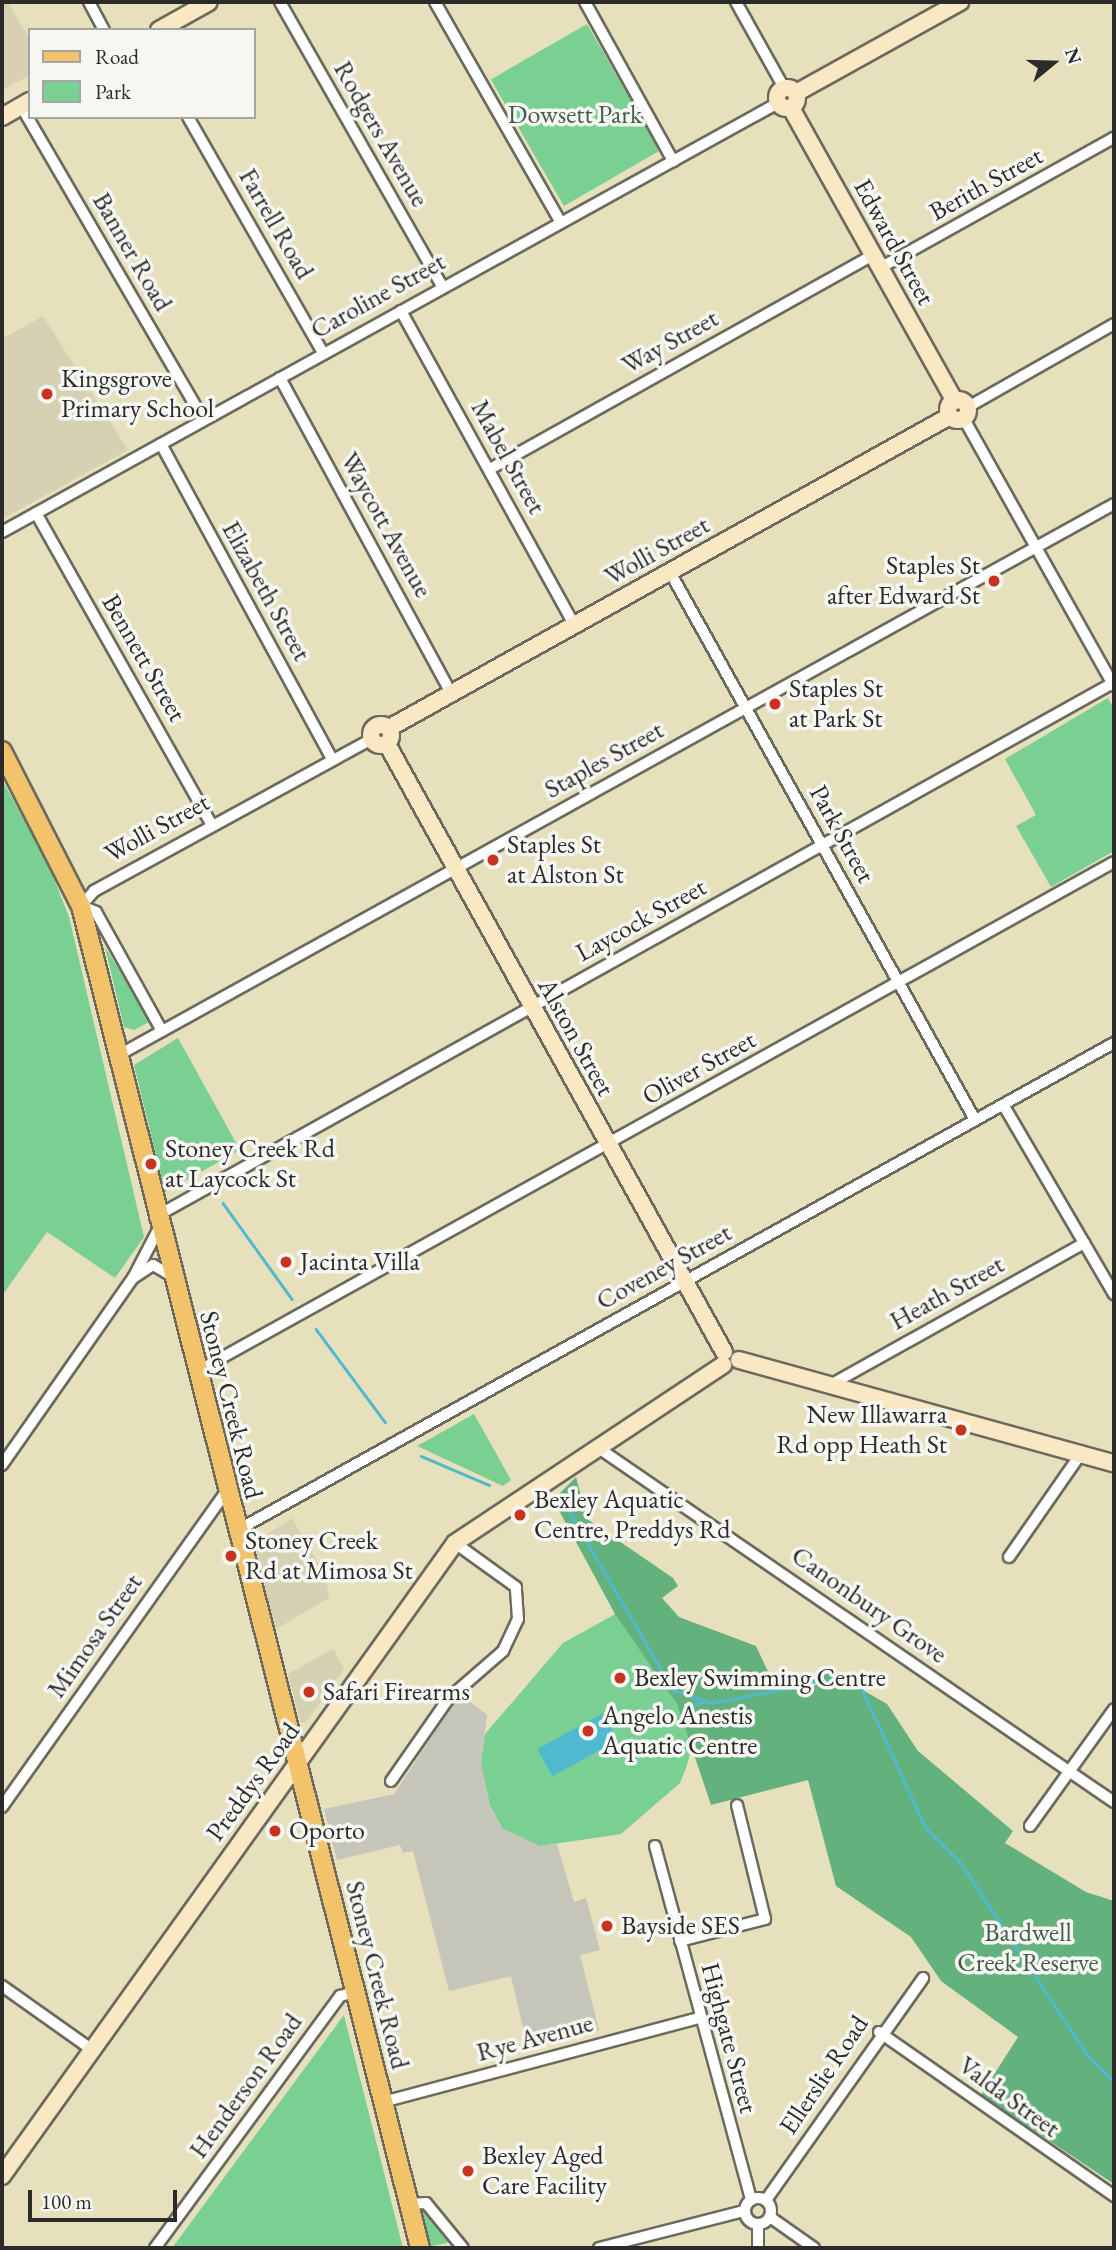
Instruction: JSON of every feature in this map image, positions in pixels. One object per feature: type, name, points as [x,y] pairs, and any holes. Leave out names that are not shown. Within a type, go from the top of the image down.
[{"type":"main road","name":"Stoney Creek Road","points":[[2,751],[81,906],[170,1275],[420,2248]]},
{"type":"street","points":[[89,2],[103,28]]},
{"type":"street","points":[[163,28],[209,2]]},
{"type":"street","name":"Rodgers Avenue","points":[[280,2],[443,288]]},
{"type":"street","points":[[435,2],[561,223]]},
{"type":"street","points":[[584,2],[673,161]]},
{"type":"street","name":"Edward Street","points":[[736,2],[876,262],[1113,684]]},
{"type":"street","name":"Caroline Street","points":[[2,532],[960,2]]},
{"type":"street","points":[[2,117],[25,104]]},
{"type":"street","name":"Banner Road","points":[[33,119],[204,421]]},
{"type":"street","name":"Farrell Road","points":[[189,119],[324,354]]},
{"type":"street","name":"Berith Street","points":[[876,262],[1114,138]]},
{"type":"street","name":"Way Street","points":[[490,470],[876,262]]},
{"type":"street","name":"Mabel Street","points":[[401,311],[575,625]]},
{"type":"street","name":"Wolli Street","points":[[81,906],[94,891],[332,759],[383,737],[452,693],[1114,324]]},
{"type":"street","name":"Waycott Avenue","points":[[280,378],[452,693]]},
{"type":"street","name":"Elizabeth Street","points":[[160,444],[332,759]]},
{"type":"street","name":"Staples Street","points":[[117,1056],[1114,504]]},
{"type":"street","name":"Bennett Street","points":[[36,513],[212,825]]},
{"type":"street","name":"Park Street","points":[[670,572],[974,1118]]},
{"type":"street","name":"Laycock Street","points":[[157,1223],[532,1007],[1113,684]]},
{"type":"street","name":"Alston Street","points":[[383,737],[684,1282],[723,1359]]},
{"type":"street","name":"Oliver Street","points":[[195,1373],[1114,862]]},
{"type":"street","points":[[81,906],[96,912],[162,1031]]},
{"type":"street","name":"Coveney Street","points":[[236,1531],[974,1118],[1004,1106],[1114,1043]]},
{"type":"street","points":[[1004,1106],[1114,1294]]},
{"type":"street","points":[[2,1465],[134,1278],[157,1223]]},
{"type":"street","name":"Heath Street","points":[[832,1384],[1084,1243]]},
{"type":"street","points":[[134,1278],[153,1265],[170,1275]]},
{"type":"street","name":"Preddys Road","points":[[2,2176],[455,1543],[723,1359],[733,1368],[739,1360],[832,1384]]},
{"type":"street","points":[[832,1384],[1114,1458]]},
{"type":"street","name":"Canonbury Grove","points":[[597,1447],[1072,1770],[1114,1802]]},
{"type":"street","points":[[1084,1452],[1114,1463]]},
{"type":"street","points":[[1009,1557],[1084,1452]]},
{"type":"street","name":"Mimosa Street","points":[[2,1807],[226,1492]]},
{"type":"street","points":[[391,1781],[449,1698],[503,1651],[518,1619],[516,1587],[455,1543]]},
{"type":"street","points":[[1030,1826],[1114,1709]]},
{"type":"street","points":[[680,1941],[765,1919],[737,1805]]},
{"type":"street","name":"Highgate Street","points":[[655,1846],[699,2018],[751,2200]]},
{"type":"street","name":"Ellerslie Road","points":[[765,2200],[879,2032],[923,1978]]},
{"type":"street","points":[[2,1986],[91,2049]]},
{"type":"street","name":"Henderson Road","points":[[155,2248],[340,1996],[355,1992]]},
{"type":"street","name":"Rye Avenue","points":[[383,2102],[699,2018]]},
{"type":"street","name":"Valda Street","points":[[879,2032],[1114,2196]]},
{"type":"street","points":[[603,2248],[744,2211],[751,2200],[765,2200],[770,2217],[814,2248]]},
{"type":"street","points":[[409,2204],[426,2203],[463,2248]]},
{"type":"street","points":[[744,2211],[758,2224],[758,2248]]},
{"type":"street","points":[[758,2224],[770,2217]]},
{"type":"shaded area","points":[[2,2],[8,2],[28,37],[28,76],[2,90]]},
{"type":"shaded area","name":"Kingsgrove Primary School","points":[[43,316],[128,450],[2,519],[2,339]]},
{"type":"shaded area","points":[[292,1518],[326,1577],[329,1598],[276,1629],[254,1543]]},
{"type":"shaded area","name":"Safari Firearms","points":[[333,1649],[344,1669],[306,1723],[300,1722],[288,1674]]},
{"type":"shaded area","points":[[460,1694],[487,1715],[481,1763],[490,1807],[503,1829],[540,1846],[557,1844],[574,1902],[586,1898],[600,1950],[580,1955],[599,2030],[528,2048],[511,1976],[449,1991],[413,1851],[403,1853],[400,1845],[337,1860],[324,1809],[394,1794]]},
{"type":"green space","name":"Dowsett Park","points":[[587,24],[660,150],[564,206],[491,80]]},
{"type":"green space","points":[[1108,698],[1114,709],[1114,851],[1051,887],[1016,826],[1036,815],[1005,759]]},
{"type":"green space","points":[[2,780],[45,856],[69,917],[144,1237],[115,1278],[47,1232],[2,1296]]},
{"type":"green space","points":[[105,947],[151,1021],[134,1030],[124,1027]]},
{"type":"green space","points":[[178,1038],[240,1150],[165,1192],[134,1065]]},
{"type":"green space","points":[[474,1414],[511,1480],[503,1486],[417,1446]]},
{"type":"green space","name":"Bardwell Creek Reserve","points":[[576,1477],[587,1519],[673,1578],[678,1586],[662,1598],[679,1617],[756,1646],[772,1680],[833,1673],[887,1704],[918,1751],[1013,1831],[1005,1843],[1086,1892],[1114,1901],[1114,2184],[981,2095],[1018,2037],[941,1981],[911,1937],[836,1886],[808,1780],[711,1805],[677,1704],[615,1614],[553,1500]]},
{"type":"green space","name":"Angelo Anestis Aquatic Centre","points":[[619,1612],[677,1704],[693,1744],[686,1768],[680,1783],[621,1834],[540,1846],[503,1829],[490,1806],[481,1763],[485,1734],[563,1643]]},
{"type":"green space","points":[[344,2015],[403,2248],[172,2248]]},
{"type":"green space","points":[[426,2209],[450,2237],[447,2243],[431,2246],[421,2213]]},
{"type":"water","points":[[603,1713],[618,1740],[552,1776],[537,1749]]},
{"type":"waterway","points":[[223,1203],[292,1299]]},
{"type":"waterway","points":[[316,1329],[385,1422]]},
{"type":"waterway","points":[[421,1456],[489,1485]]},
{"type":"waterway","points":[[562,1499],[673,1690],[712,1703],[838,1678],[862,1689],[926,1828],[960,1862],[1087,2054],[1114,2082]]},
{"type":"waterway","points":[[687,1708],[703,1702]]},
{"type":"place","name":"Kingsgrove Primary School","points":[[47,394]]},
{"type":"place","name":"Staples St after Edward St","points":[[994,581]]},
{"type":"place","name":"Staples St at Park St","points":[[775,704]]},
{"type":"place","name":"Staples St at Alston St","points":[[493,860]]},
{"type":"place","name":"Stoney Creek Rd at Laycock St","points":[[151,1164]]},
{"type":"place","name":"Jacinta Villa","points":[[286,1262]]},
{"type":"place","name":"New Illawarra Rd opp Heath St","points":[[961,1430]]},
{"type":"place","name":"Bexley Aquatic Centre, Preddys Rd","points":[[520,1515]]},
{"type":"place","name":"Stoney Creek Rd at Mimosa St","points":[[231,1556]]},
{"type":"place","name":"Bexley Swimming Centre","points":[[620,1678]]},
{"type":"place","name":"Safari Firearms","points":[[309,1692]]},
{"type":"place","name":"Angelo Anestis Aquatic Centre","points":[[588,1731]]},
{"type":"place","name":"Oporto","points":[[275,1831]]},
{"type":"place","name":"Bayside SES","points":[[607,1926]]},
{"type":"place","name":"Bexley Aged Care Facility","points":[[468,2171]]}]
